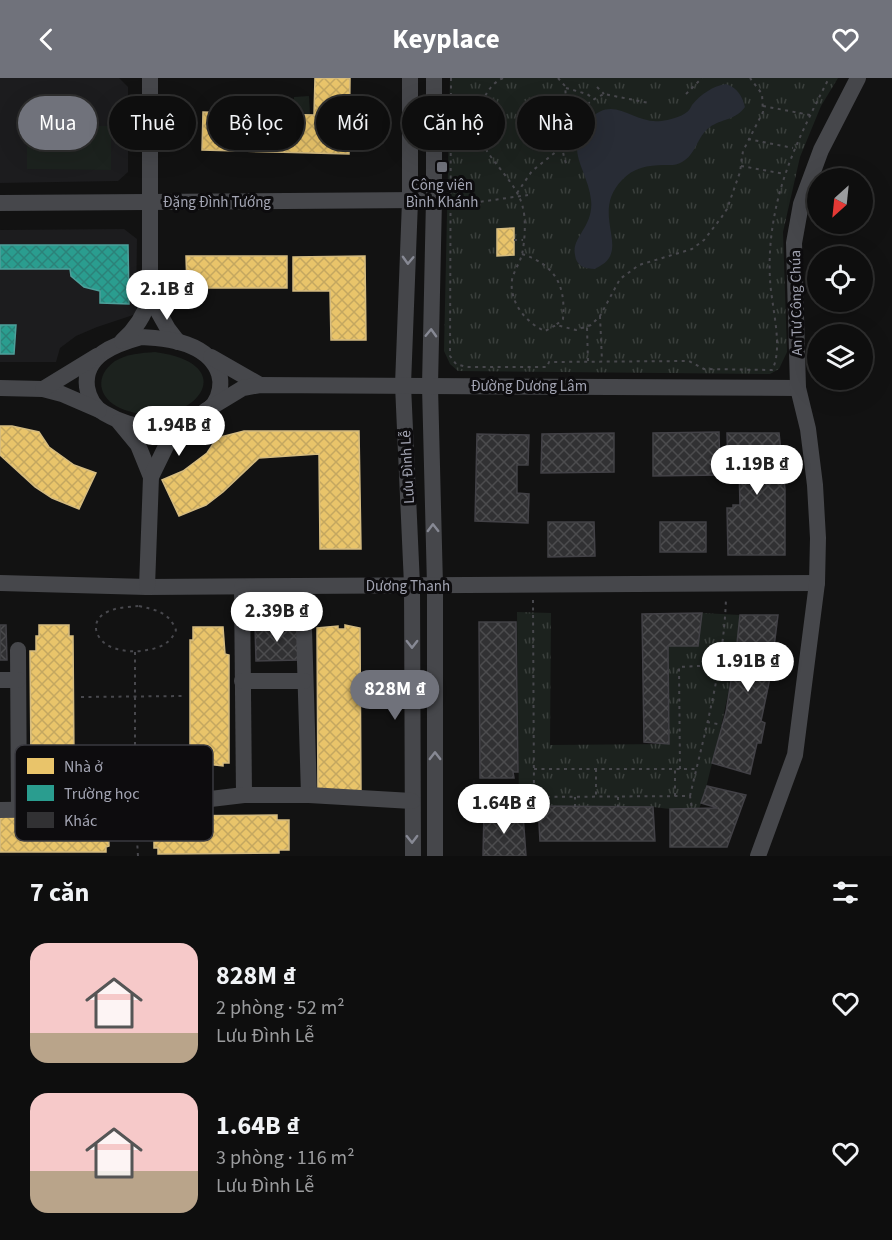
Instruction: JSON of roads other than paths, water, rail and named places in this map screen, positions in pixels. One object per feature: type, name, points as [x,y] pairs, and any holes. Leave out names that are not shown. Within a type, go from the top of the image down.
[{"type":"street","points":[[120,344],[137,326],[146,312],[150,297],[150,78]]},
{"type":"street","name":"Lưu Đình Lễ","points":[[410,78],[410,201],[404,385],[412,585],[412,856]]},
{"type":"street","name":"Lưu Đình Lễ","points":[[434,78],[430,386],[435,586],[435,856]]},
{"type":"street","name":"An Tư Công Chúa","points":[[758,856],[795,755],[817,583],[818,538],[815,485],[808,429],[798,388],[794,243],[801,204],[821,150],[858,78]]},
{"type":"street","name":"Đặng Đình Tướng","points":[[0,203],[434,199]]},
{"type":"street","points":[[150,297],[178,342]]},
{"type":"street","points":[[0,388],[43,389],[62,394],[117,420],[142,428],[159,428],[185,422],[205,411],[218,397],[221,381],[217,368],[204,353],[161,337],[141,337],[103,352],[43,389]]},
{"type":"street","points":[[100,411],[90,399],[87,385],[90,366],[103,352]]},
{"type":"street","name":"Đường Dương Lâm","points":[[204,353],[260,385]]},
{"type":"street","name":"Đường Dương Lâm","points":[[205,411],[243,388],[260,385],[798,388]]},
{"type":"street","points":[[117,420],[138,445],[151,477]]},
{"type":"street","points":[[147,587],[151,477],[166,446],[185,422]]},
{"type":"street","name":"Dương Thanh","points":[[0,583],[147,587],[817,583]]},
{"type":"street","points":[[242,586],[244,795]]},
{"type":"street","points":[[304,629],[309,795]]},
{"type":"street","points":[[18,650],[18,745]]},
{"type":"street","points":[[0,680],[18,680]]},
{"type":"street","points":[[242,681],[304,681]]},
{"type":"street","points":[[213,799],[244,795],[309,795],[412,801]]},
{"type":"place","name":"Công viên Bình Khánh","points":[[442,167]]}]
